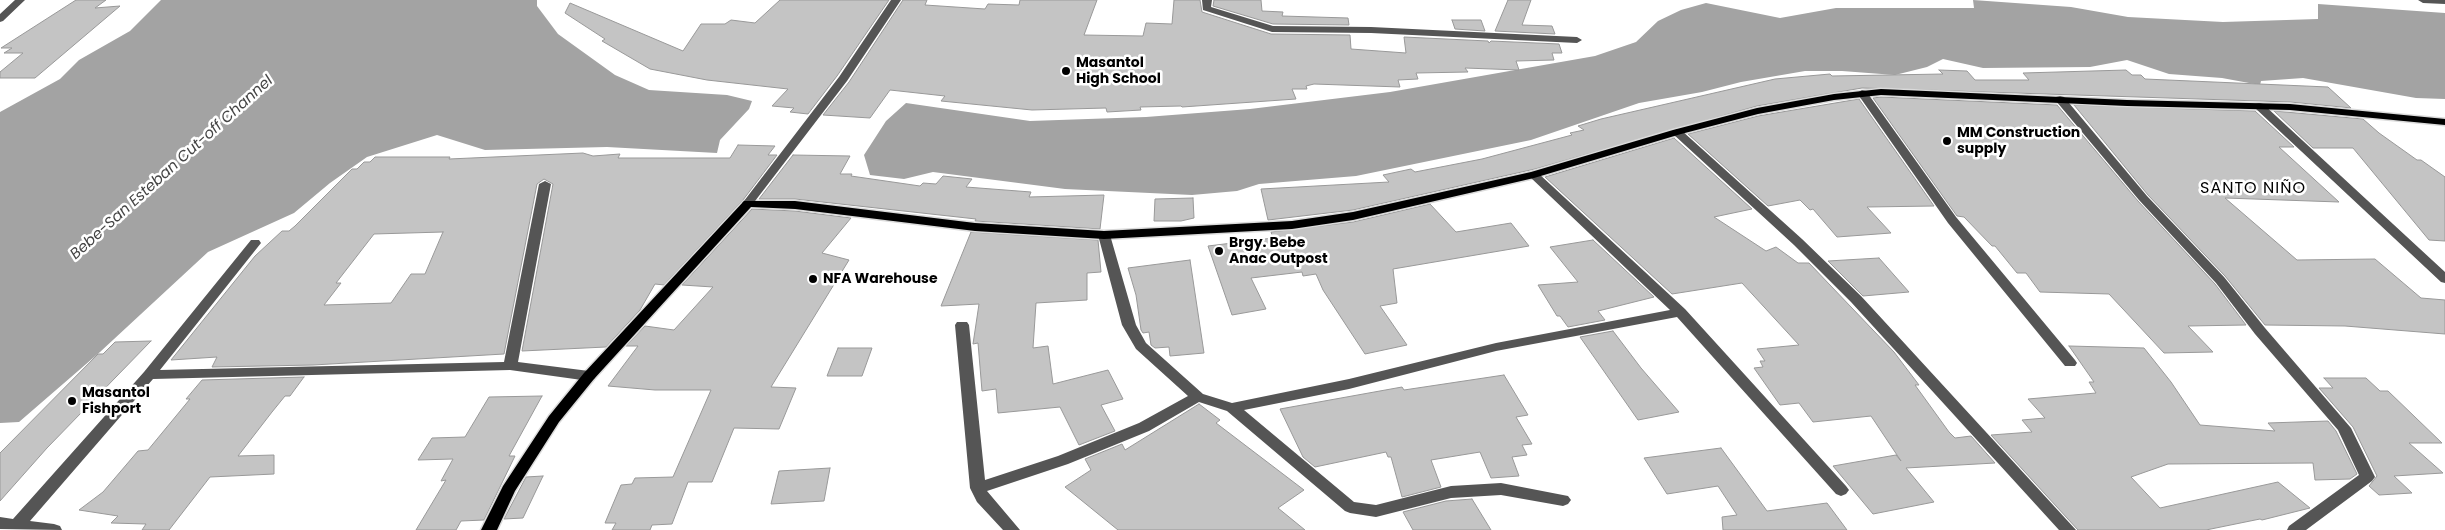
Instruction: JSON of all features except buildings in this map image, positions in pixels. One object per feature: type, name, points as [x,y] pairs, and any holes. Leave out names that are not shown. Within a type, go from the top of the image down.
[{"type":"main road","points":[[489,530],[508,490],[554,419],[590,376],[748,203],[795,205],[975,227],[1104,235],[1292,225],[1353,216],[1534,175],[1677,132],[1784,105],[1862,93],[1924,93],[2060,100],[2259,106],[2347,111],[2445,122]]},
{"type":"street","points":[[0,18],[20,0]]},
{"type":"street","points":[[748,203],[842,79],[896,0]]},
{"type":"street","points":[[1207,0],[1206,8],[1272,29],[1371,30],[1577,40]]},
{"type":"street","points":[[2423,0],[2445,1]]},
{"type":"street","points":[[1862,93],[1952,220],[2070,363]]},
{"type":"street","points":[[2060,100],[2143,198],[2220,280],[2260,331],[2344,428],[2367,477],[2296,530]]},
{"type":"street","points":[[2259,106],[2445,279]]},
{"type":"street","points":[[1677,132],[1798,242],[1856,299],[2068,530]]},
{"type":"street","points":[[1534,175],[1680,312],[1841,490]]},
{"type":"street","points":[[510,366],[545,184]]},
{"type":"street","points":[[1104,235],[1129,325],[1141,346],[1198,397],[1232,408],[1350,507],[1376,511],[1451,492],[1502,489],[1563,500]]},
{"type":"street","points":[[18,524],[149,375],[255,243]]},
{"type":"street","points":[[1232,408],[1349,384],[1496,347],[1680,312]]},
{"type":"street","points":[[962,325],[978,488],[982,498],[1012,530]]},
{"type":"street","points":[[149,375],[510,366],[590,376]]},
{"type":"street","points":[[978,488],[1090,449],[1144,427],[1198,397]]},
{"type":"street","points":[[0,523],[54,530]]},
{"type":"water","name":"Bebe-San Esteban Cut-off Channel","points":[[161,0],[537,0],[537,6],[558,34],[615,75],[649,90],[727,95],[752,101],[749,109],[720,140],[717,153],[607,147],[485,150],[437,135],[367,157],[330,183],[294,213],[208,252],[100,352],[19,422],[0,423],[0,112],[60,79],[79,60],[130,31]]},
{"type":"water","points":[[1973,0],[2071,7],[2128,17],[2223,22],[2318,19],[2318,4],[2445,13],[2445,99],[2416,98],[2303,78],[2261,81],[2260,85],[2222,78],[2169,74],[2127,60],[2090,67],[1983,68],[1943,59],[1927,67],[1895,75],[1842,71],[1805,71],[1741,82],[1702,92],[1639,103],[1531,140],[1356,176],[1259,184],[1237,191],[1192,195],[1065,189],[933,172],[904,179],[870,175],[864,155],[886,121],[906,103],[1030,121],[1146,117],[1250,109],[1390,92],[1595,56],[1636,42],[1658,21],[1681,10],[1706,3],[1780,18],[1836,8],[1974,8]]},
{"type":"place","name":"Masantol High School","points":[[1066,71]]},
{"type":"place","name":"MM Construction supply","points":[[1947,141]]},
{"type":"place","name":"Brgy. Bebe Anac Outpost","points":[[1219,251]]},
{"type":"place","name":"NFA Warehouse","points":[[813,279]]},
{"type":"place","name":"Masantol Fishport","points":[[72,401]]},
{"type":"district","name":"SANTO NIÑO","points":[[2253,189]]}]
